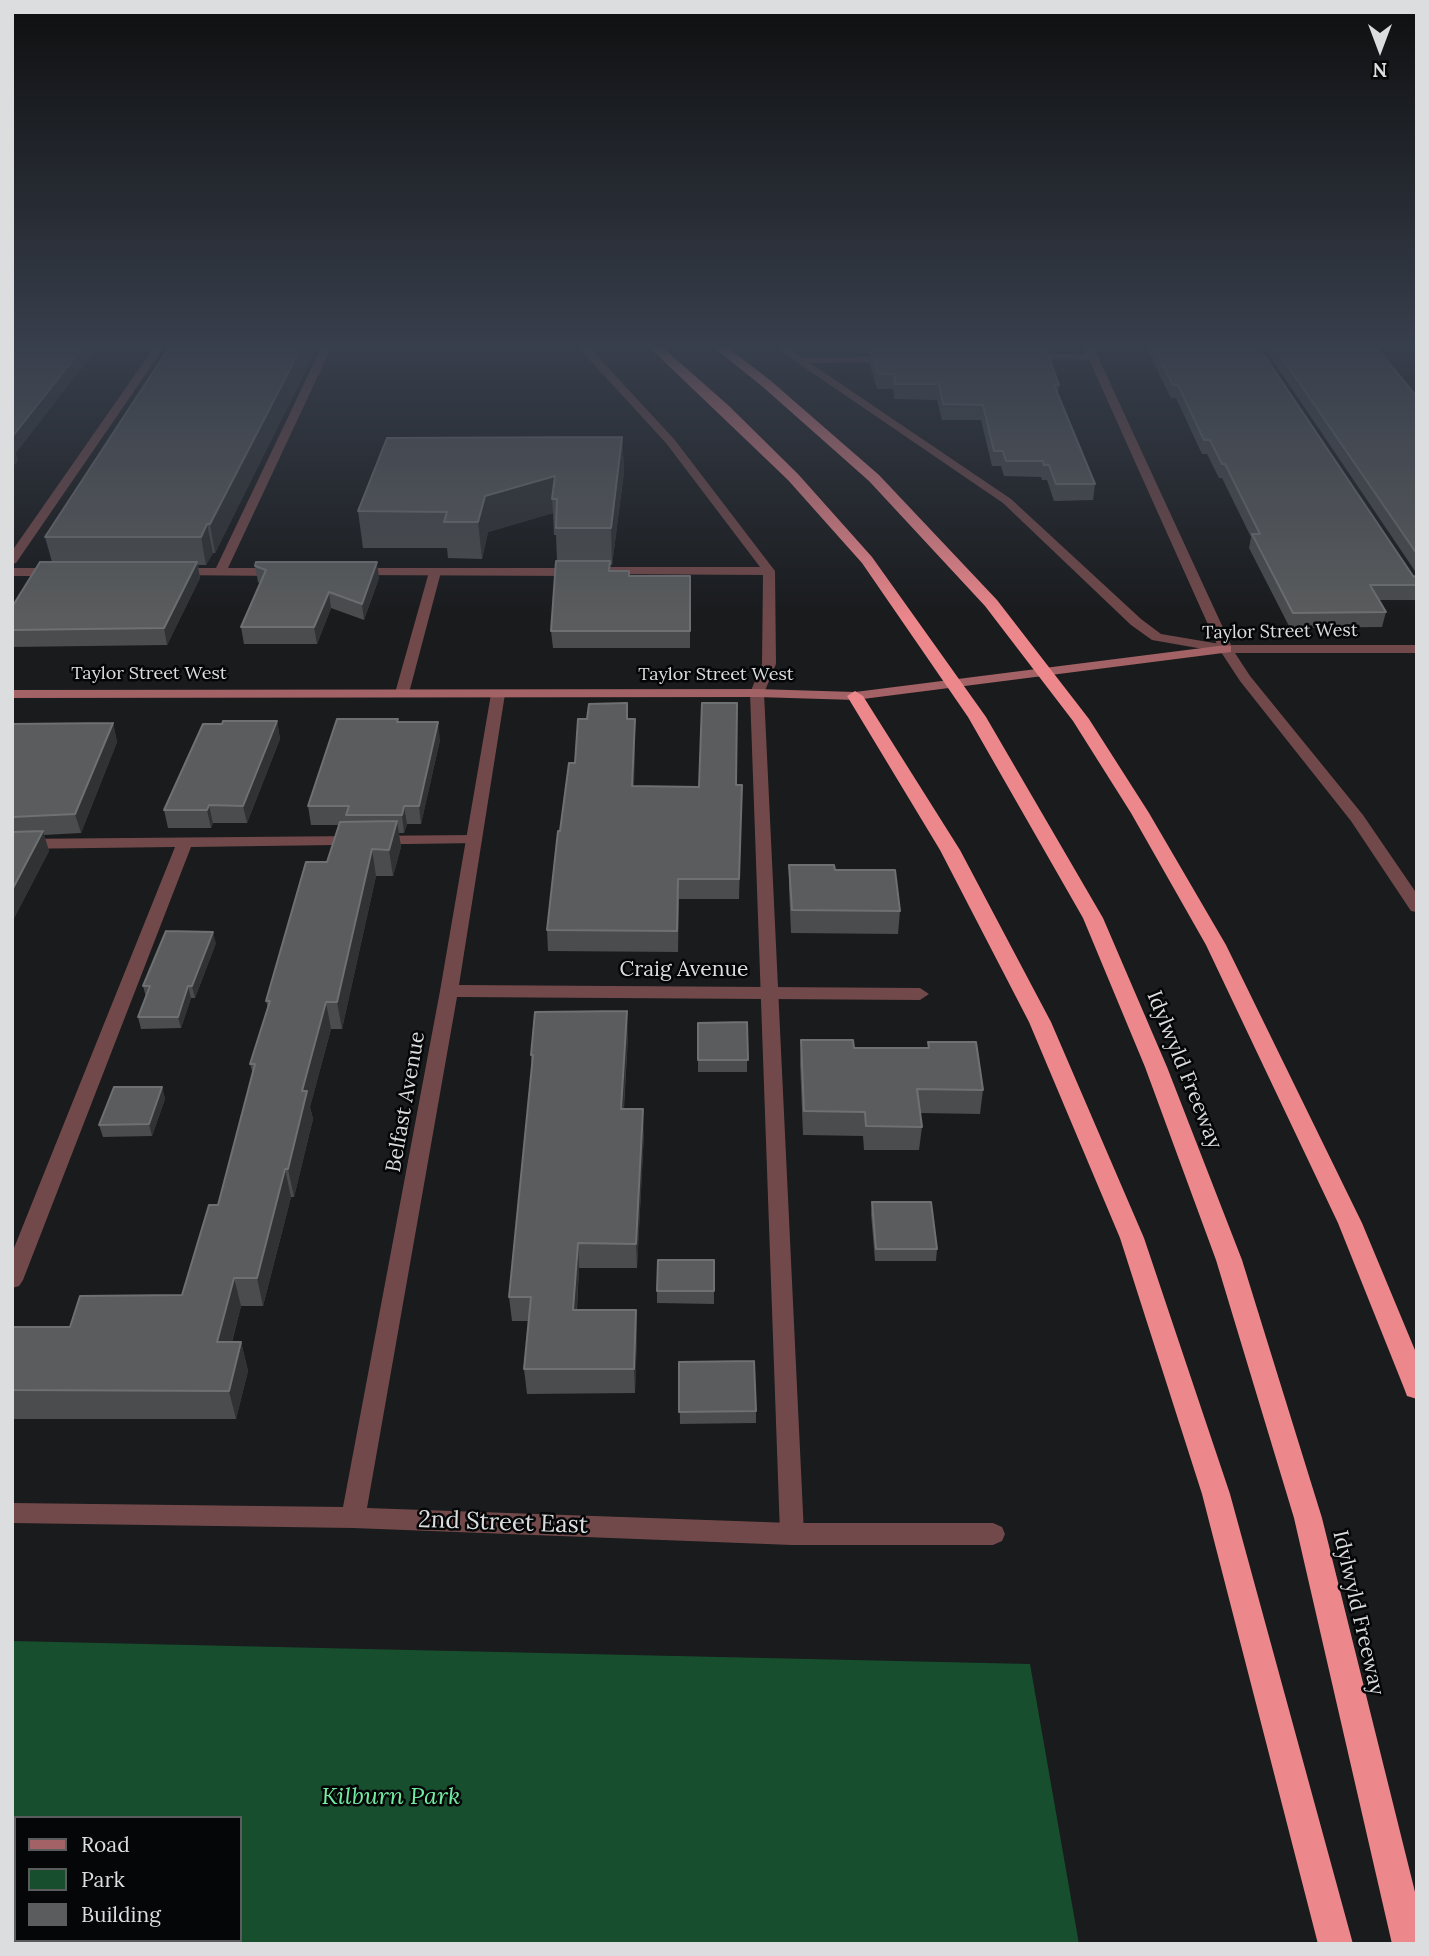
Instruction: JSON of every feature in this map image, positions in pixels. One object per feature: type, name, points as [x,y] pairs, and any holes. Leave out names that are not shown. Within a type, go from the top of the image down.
[{"type":"highway","name":"Idylwyld Freeway","points":[[753,437],[793,477],[867,560],[911,621],[977,717],[1093,918],[1156,1066],[1229,1260],[1308,1518],[1410,1944]]},
{"type":"highway","points":[[828,437],[874,478],[991,603],[1080,719],[1140,813],[1216,945],[1350,1223],[1417,1388]]},
{"type":"highway","points":[[855,696],[950,849],[1040,1022],[1132,1238],[1216,1494],[1336,1944]]},
{"type":"street","points":[[12,560],[97,437]]},
{"type":"street","points":[[220,572],[284,437]]},
{"type":"street","points":[[667,437],[769,570],[769,664],[757,693],[792,1534]]},
{"type":"street","points":[[913,437],[1007,501],[1136,622],[1157,638],[1226,649]]},
{"type":"street","points":[[1129,437],[1226,649],[1245,678],[1357,818],[1417,907]]},
{"type":"street","points":[[341,572],[769,570]]},
{"type":"street","points":[[12,572],[70,572]]},
{"type":"street","points":[[165,572],[287,572]]},
{"type":"street","points":[[402,693],[435,572]]},
{"type":"street","name":"Taylor Street West","points":[[12,694],[757,693],[855,696],[1226,649],[1417,649]]},
{"type":"street","name":"Belfast Avenue","points":[[353,1518],[449,991],[498,694]]},
{"type":"street","points":[[12,844],[474,840]]},
{"type":"street","points":[[12,1280],[184,844]]},
{"type":"street","name":"Craig Avenue","points":[[449,991],[919,994]]},
{"type":"street","name":"2nd Street East","points":[[12,1513],[353,1518],[792,1534],[993,1534]]},
{"type":"green space","name":"Kilburn Park","points":[[12,1641],[1030,1664],[1079,1944],[12,1944]]},
{"type":"building","points":[[110,437],[255,437],[201,537],[45,537]]},
{"type":"building","points":[[622,437],[611,528],[556,528],[557,499],[552,499],[555,476],[485,496],[478,522],[444,522],[447,512],[358,511],[387,438]]},
{"type":"building","points":[[991,437],[1076,437],[1095,484],[1056,484],[1049,465],[1044,465],[1043,461],[1006,461],[1003,451],[994,451]]},
{"type":"building","points":[[1203,437],[1320,437],[1413,576],[1417,577],[1417,585],[1370,585],[1386,612],[1293,613],[1252,534],[1260,534],[1225,464],[1222,464],[1210,440]]},
{"type":"building","points":[[1337,437],[1417,437],[1417,554]]},
{"type":"building","points":[[556,561],[610,561],[609,571],[629,571],[629,576],[690,576],[690,631],[551,631]]},
{"type":"building","points":[[40,562],[197,562],[164,628],[12,630],[12,607]]},
{"type":"building","points":[[256,562],[377,562],[362,604],[329,592],[314,627],[241,627],[266,570],[255,566]]},
{"type":"building","points":[[627,703],[627,719],[635,719],[632,786],[699,787],[702,703],[737,703],[736,785],[742,785],[739,879],[678,879],[677,931],[547,930],[558,831],[569,763],[575,763],[578,719],[587,719],[589,704]]},
{"type":"building","points":[[337,719],[438,722],[419,806],[404,806],[402,815],[346,815],[349,806],[308,806]]},
{"type":"building","points":[[223,721],[277,721],[243,806],[209,805],[207,810],[164,810],[203,724],[222,724]]},
{"type":"building","points":[[113,723],[75,814],[12,817],[12,724]]},
{"type":"building","points":[[397,821],[389,850],[372,849],[337,1002],[326,1002],[302,1091],[307,1091],[288,1169],[285,1169],[257,1278],[234,1278],[217,1342],[241,1342],[229,1391],[12,1390],[12,1327],[70,1327],[80,1296],[182,1295],[209,1205],[218,1205],[255,1064],[250,1064],[270,1001],[266,1001],[306,862],[327,862],[340,822]]},
{"type":"building","points":[[43,831],[12,890],[12,832]]},
{"type":"building","points":[[789,865],[834,865],[835,870],[895,870],[900,911],[792,910]]},
{"type":"building","points":[[166,931],[213,932],[192,986],[188,986],[178,1017],[138,1017],[150,986],[143,986]]},
{"type":"building","points":[[627,1011],[621,1109],[643,1109],[636,1244],[578,1243],[573,1310],[636,1310],[634,1369],[524,1369],[531,1297],[509,1297],[535,1012]]},
{"type":"building","points":[[747,1022],[748,1060],[698,1060],[698,1023]]},
{"type":"building","points":[[801,1040],[853,1040],[854,1048],[929,1048],[928,1042],[976,1042],[983,1090],[917,1089],[922,1127],[866,1126],[865,1112],[804,1111]]},
{"type":"building","points":[[114,1087],[162,1087],[149,1124],[99,1125]]},
{"type":"building","points":[[872,1202],[931,1202],[937,1249],[876,1249]]},
{"type":"building","points":[[658,1260],[714,1260],[714,1291],[657,1291]]},
{"type":"building","points":[[754,1361],[756,1411],[679,1412],[679,1362]]}]
